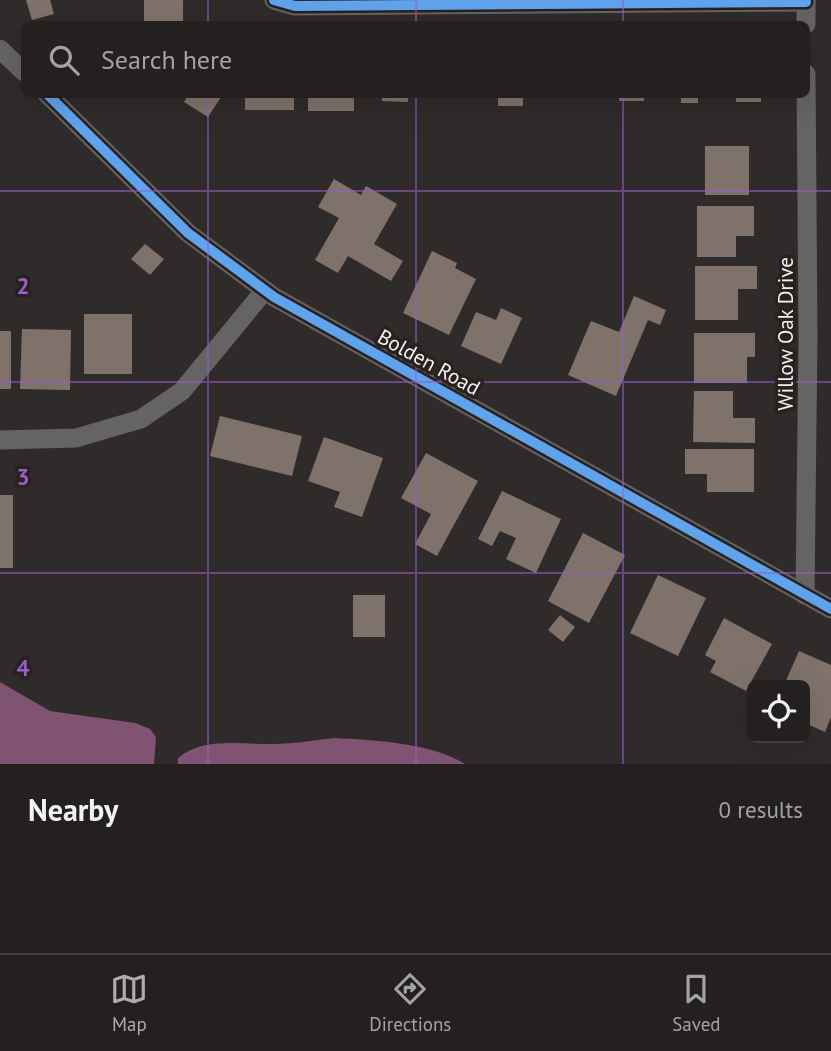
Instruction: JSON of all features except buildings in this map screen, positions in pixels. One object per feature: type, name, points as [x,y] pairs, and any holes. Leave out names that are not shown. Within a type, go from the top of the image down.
[{"type":"street","points":[[274,0],[295,6],[531,1],[806,1],[806,21]]},
{"type":"street","points":[[0,49],[21,69]]},
{"type":"street","name":"Bolden Road","points":[[51,98],[188,233],[265,290],[831,609]]},
{"type":"street","name":"Willow Oak Drive","points":[[805,595],[807,98]]},
{"type":"street","points":[[0,440],[76,438],[141,419],[182,391],[265,290]]},
{"type":"shaded area","points":[[0,682],[50,711],[135,723],[150,729],[156,737],[154,764],[0,764]]},
{"type":"shaded area","points":[[335,738],[419,747],[436,751],[465,764],[178,764],[178,758],[188,751],[211,744],[282,744]]},
{"type":"cycle path","points":[[274,0],[295,6],[806,2]]},
{"type":"cycle path","points":[[51,98],[188,233],[274,297],[831,609]]}]
